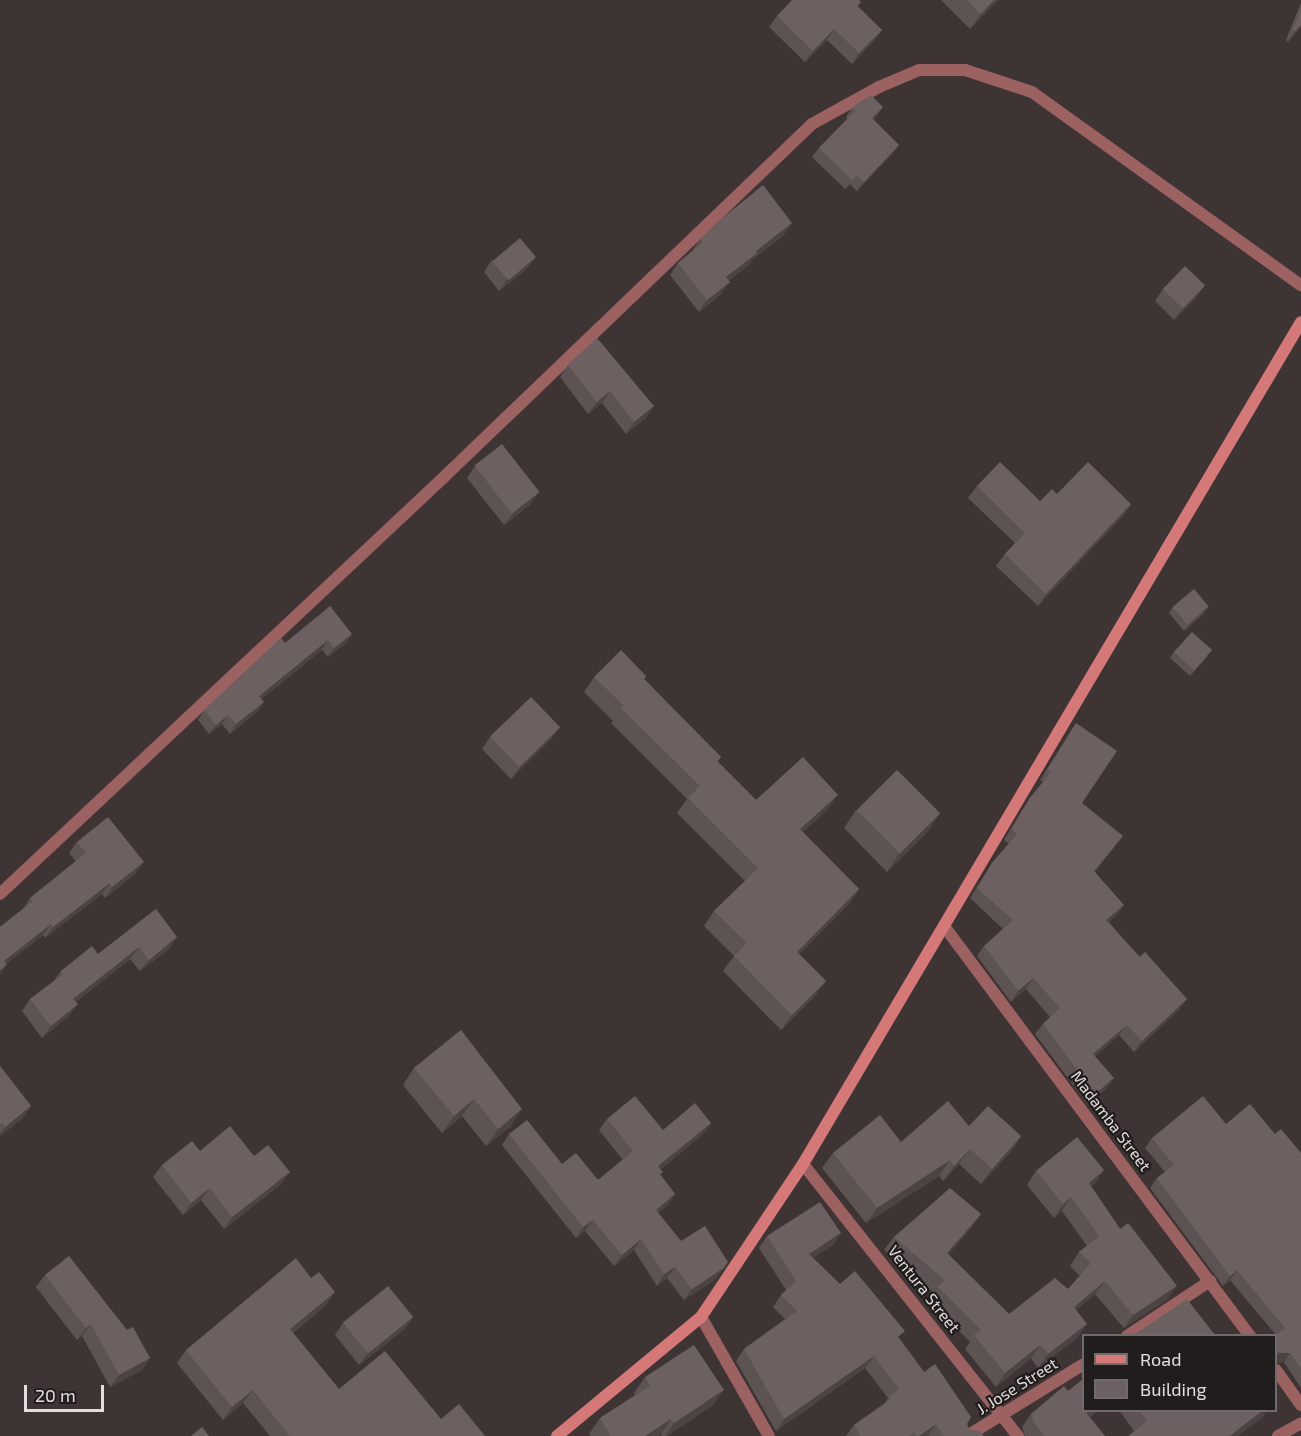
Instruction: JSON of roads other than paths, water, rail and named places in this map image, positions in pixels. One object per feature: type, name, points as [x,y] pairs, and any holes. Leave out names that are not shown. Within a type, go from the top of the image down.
[{"type":"main road","points":[[557,1436],[701,1317],[803,1164],[1301,323]]},
{"type":"street","points":[[0,894],[444,477],[812,124],[879,87],[919,70],[966,70],[1032,92],[1301,285]]},
{"type":"street","name":"Madamba Street","points":[[944,926],[1249,1334]]},
{"type":"street","name":"Ventura Street","points":[[803,1164],[1018,1436]]},
{"type":"street","points":[[1129,1334],[1210,1281]]},
{"type":"street","points":[[701,1317],[769,1436]]},
{"type":"street","name":"J. Jose Street","points":[[968,1436],[1082,1365]]},
{"type":"street","points":[[1277,1374],[1301,1405]]},
{"type":"street","points":[[1278,1436],[1301,1423]]}]
